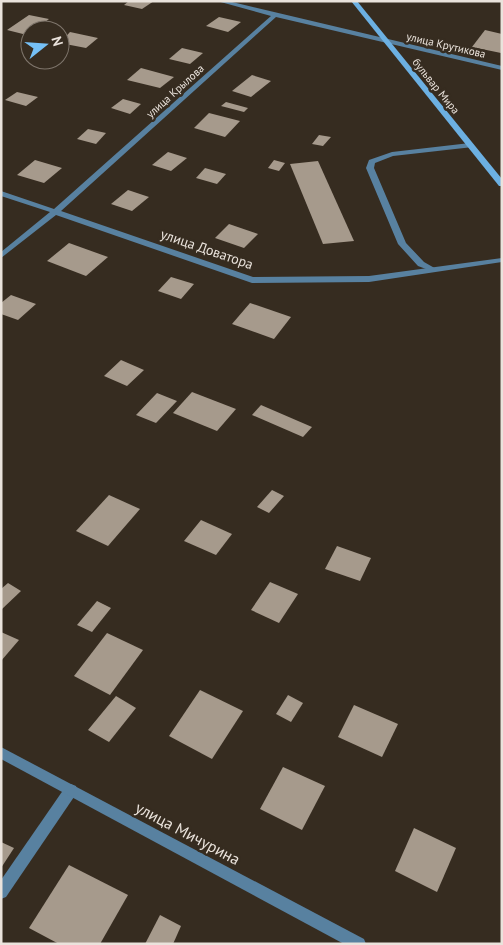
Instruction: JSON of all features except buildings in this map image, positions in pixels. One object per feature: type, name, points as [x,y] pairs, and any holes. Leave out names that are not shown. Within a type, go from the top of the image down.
[{"type":"main road","name":"бульвар Мира","points":[[354,1],[502,184]]},
{"type":"street","points":[[220,1],[386,41]]},
{"type":"street","name":"улица Крылова","points":[[1,256],[55,212],[275,15]]},
{"type":"street","name":"улица Крутикова","points":[[386,41],[502,68]]},
{"type":"street","points":[[434,270],[420,264],[402,244],[370,168],[372,162],[392,154],[470,145]]},
{"type":"street","name":"улица Доватора","points":[[1,193],[252,280],[369,279],[502,260]]},
{"type":"street","name":"улица Мичурина","points":[[1,753],[359,944]]},
{"type":"street","points":[[1,892],[71,790]]}]
